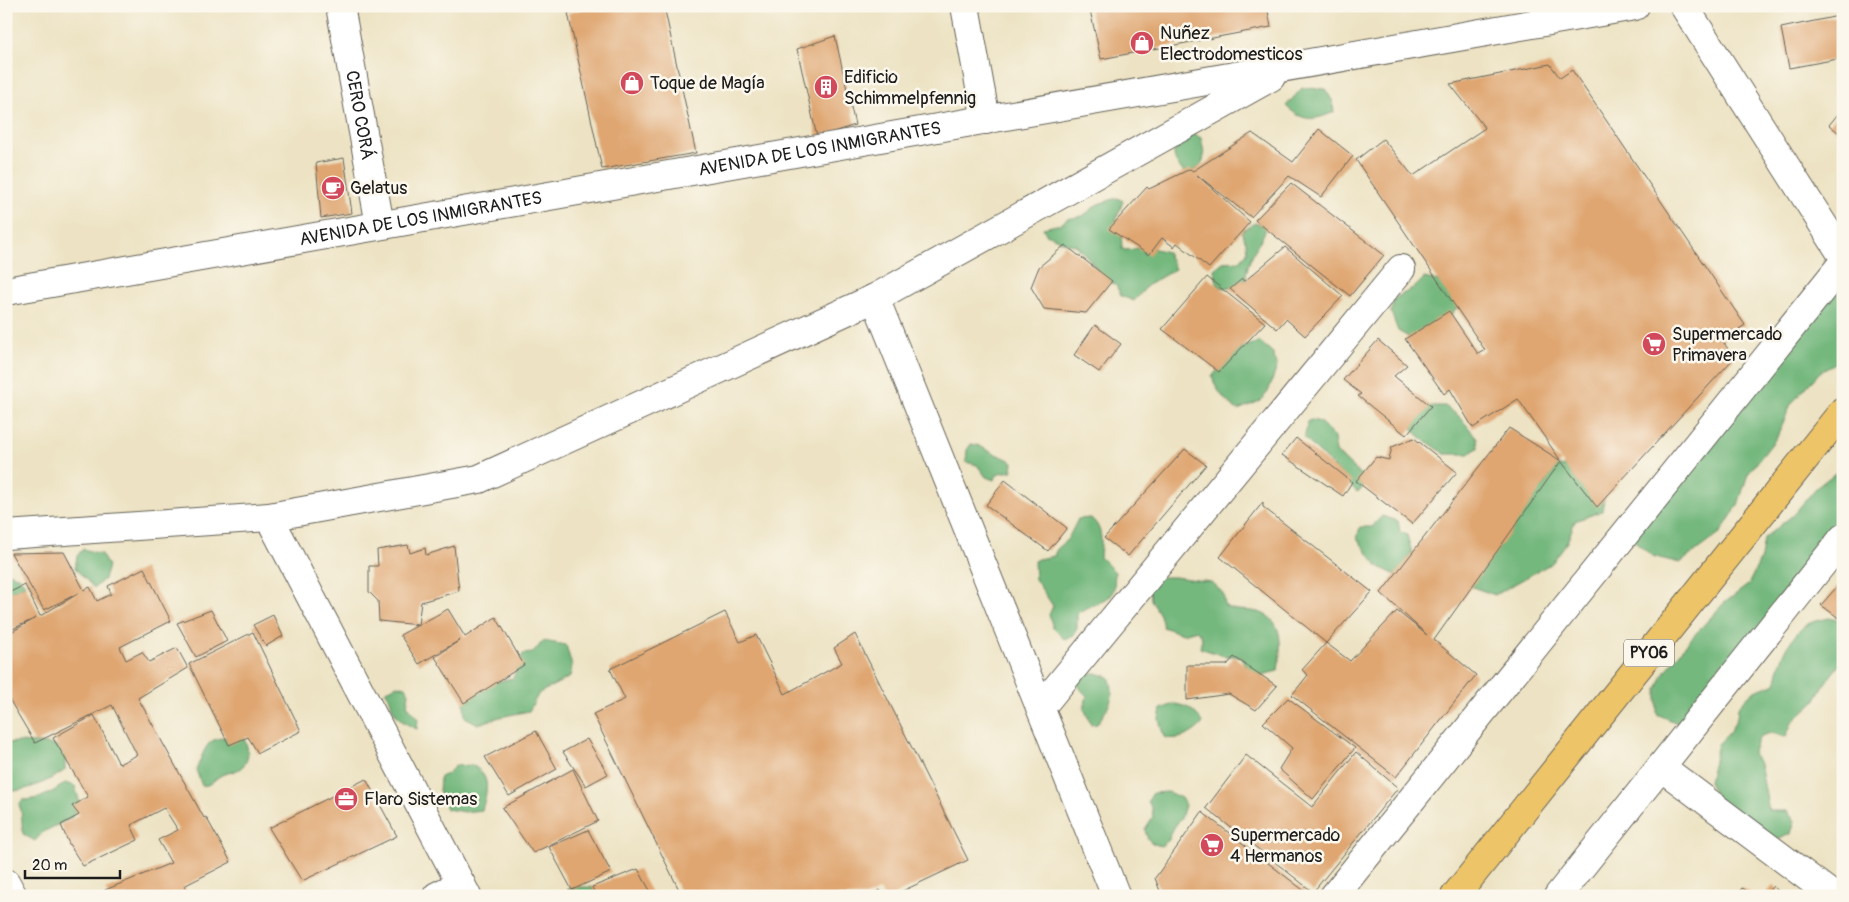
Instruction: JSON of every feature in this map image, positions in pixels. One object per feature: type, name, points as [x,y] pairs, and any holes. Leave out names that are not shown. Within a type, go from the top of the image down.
[{"type":"highway","name":"PY06","points":[[1455,896],[1843,411]]},
{"type":"street","name":"CERO CORÁ","points":[[340,6],[380,226]]},
{"type":"street","points":[[966,6],[986,120]]},
{"type":"street","name":"AVENIDA DE LOS INMIGRANTES","points":[[6,291],[1635,6]]},
{"type":"street","points":[[1684,6],[1843,256]]},
{"type":"street","points":[[6,535],[269,518],[479,479],[875,298],[1290,66]]},
{"type":"street","points":[[1334,896],[1843,263]]},
{"type":"street","points":[[1041,707],[1401,269]]},
{"type":"street","points":[[875,298],[1116,896]]},
{"type":"street","points":[[269,518],[464,890],[437,896]]},
{"type":"street","points":[[1558,896],[1843,538]]},
{"type":"street","points":[[1661,767],[1833,896]]},
{"type":"street","points":[[6,883],[13,896]]},
{"type":"green space","points":[[1302,88],[1325,89],[1332,100],[1334,112],[1320,117],[1309,118],[1292,111],[1286,106]]},
{"type":"green space","points":[[1192,133],[1201,138],[1204,156],[1201,164],[1187,175],[1179,167],[1175,159],[1175,140]]},
{"type":"green space","points":[[1117,198],[1123,201],[1116,220],[1121,229],[1122,249],[1145,248],[1167,252],[1175,269],[1148,285],[1134,301],[1121,296],[1116,285],[1105,280],[1076,245],[1046,234],[1043,228],[1061,224],[1067,219],[1083,216],[1098,204]]},
{"type":"green space","points":[[1255,223],[1267,227],[1248,266],[1246,280],[1232,287],[1222,288],[1217,284],[1214,269],[1223,262],[1240,261],[1247,253],[1246,242],[1241,231]]},
{"type":"green space","points":[[1424,278],[1448,283],[1462,301],[1451,315],[1414,340],[1398,331],[1391,312],[1394,299],[1415,287]]},
{"type":"green space","points":[[1843,279],[1843,360],[1820,372],[1791,404],[1777,437],[1748,474],[1738,505],[1721,532],[1680,563],[1652,556],[1628,535]]},
{"type":"green space","points":[[1260,342],[1273,353],[1277,367],[1268,392],[1260,401],[1238,410],[1222,396],[1212,377],[1230,354]]},
{"type":"green space","points":[[1431,406],[1445,406],[1460,417],[1477,438],[1478,448],[1468,454],[1444,454],[1417,434],[1413,430],[1413,420]]},
{"type":"green space","points":[[1308,421],[1320,422],[1327,429],[1334,438],[1336,452],[1364,478],[1362,489],[1357,492],[1304,438]]},
{"type":"green space","points":[[971,444],[1013,462],[1012,471],[999,473],[994,480],[986,477],[977,465],[966,462],[967,450]]},
{"type":"green space","points":[[1557,466],[1570,467],[1605,493],[1602,511],[1575,521],[1567,542],[1552,563],[1495,595],[1461,583],[1523,501],[1542,488]]},
{"type":"green space","points":[[1843,467],[1843,522],[1825,550],[1686,727],[1657,714],[1657,689],[1663,675],[1687,643],[1724,603],[1748,585],[1761,558],[1764,538],[1793,515],[1816,488]]},
{"type":"green space","points":[[1382,516],[1398,521],[1400,532],[1407,535],[1412,553],[1396,575],[1377,566],[1357,538],[1360,527],[1372,527]]},
{"type":"green space","points":[[1091,518],[1100,531],[1100,557],[1115,572],[1114,588],[1111,596],[1077,613],[1077,628],[1074,635],[1064,639],[1053,628],[1049,615],[1053,606],[1035,579],[1034,561],[1054,556],[1059,546],[1069,537],[1078,519]]},
{"type":"green space","points":[[83,549],[101,554],[108,566],[104,579],[94,588],[75,568],[77,556]]},
{"type":"green space","points":[[6,573],[17,576],[25,585],[12,591],[6,590]]},
{"type":"green space","points":[[1158,577],[1175,577],[1211,582],[1223,593],[1225,606],[1228,608],[1252,611],[1263,614],[1271,619],[1279,633],[1278,671],[1248,678],[1246,666],[1240,656],[1224,656],[1200,648],[1202,638],[1197,630],[1183,634],[1163,627],[1160,615],[1151,600],[1150,589]]},
{"type":"green space","points":[[1829,618],[1843,621],[1843,660],[1825,683],[1815,701],[1792,722],[1786,737],[1771,733],[1760,736],[1752,753],[1760,764],[1769,811],[1787,811],[1795,822],[1791,833],[1780,839],[1759,837],[1715,796],[1709,781],[1718,744],[1728,734],[1737,718],[1738,707],[1752,692],[1776,683],[1785,651],[1794,636],[1806,625]]},
{"type":"green space","points":[[543,641],[566,645],[572,666],[570,677],[539,693],[529,711],[478,724],[465,717],[464,703],[475,687],[513,678],[523,654],[533,653]]},
{"type":"green space","points":[[1096,673],[1109,677],[1112,696],[1108,707],[1097,724],[1091,725],[1084,708],[1087,696],[1080,688],[1078,681],[1080,674]]},
{"type":"green space","points":[[397,685],[406,687],[409,693],[407,705],[418,718],[417,729],[400,719],[393,709],[390,698],[385,691]]},
{"type":"green space","points":[[1174,704],[1191,709],[1203,723],[1195,731],[1180,738],[1164,737],[1159,719],[1161,709]]},
{"type":"green space","points":[[231,735],[243,737],[248,751],[244,765],[235,771],[222,775],[210,784],[202,786],[196,770],[204,750],[212,741]]},
{"type":"green space","points":[[6,743],[48,744],[59,747],[64,754],[65,770],[37,785],[21,790],[6,791]]},
{"type":"green space","points":[[472,765],[483,774],[485,779],[486,790],[482,810],[464,812],[447,809],[439,791],[440,777],[447,774],[455,766]]},
{"type":"green space","points":[[65,783],[75,786],[79,800],[76,811],[71,818],[43,832],[35,841],[23,834],[19,805],[22,800],[34,799],[45,795]]},
{"type":"green space","points":[[1168,792],[1181,798],[1185,805],[1181,818],[1170,833],[1169,840],[1161,846],[1150,841],[1146,833],[1145,829],[1153,817],[1148,801],[1153,793]]},
{"type":"green space","points":[[592,887],[595,896],[567,896],[568,889]]},
{"type":"building","name":"Toque de Magía","points":[[595,6],[664,6],[696,153],[602,169],[568,13]]},
{"type":"building","name":"Nuñez Electrodomesticos","points":[[1089,6],[1267,6],[1271,27],[1101,59]]},
{"type":"building","points":[[1843,15],[1843,58],[1789,68],[1781,28]]},
{"type":"building","name":"Edificio Schimmelpfennig","points":[[835,36],[855,125],[817,137],[797,49]]},
{"type":"building","points":[[1550,64],[1560,78],[1572,70],[1745,325],[1722,340],[1734,358],[1597,507],[1561,461],[1518,399],[1473,428],[1450,389],[1444,394],[1405,339],[1449,311],[1478,354],[1485,350],[1356,160],[1383,139],[1413,176],[1485,128],[1450,84]]},
{"type":"building","points":[[1843,108],[1843,136],[1829,125]]},
{"type":"building","points":[[1319,129],[1353,156],[1321,197],[1289,176],[1251,217],[1197,175],[1250,222],[1209,268],[1177,243],[1174,247],[1162,238],[1149,255],[1109,229],[1147,187],[1149,189],[1190,169],[1193,171],[1252,133],[1293,162]]},
{"type":"building","name":"Gelatus","points":[[344,158],[352,213],[321,218],[316,163]]},
{"type":"building","points":[[1291,183],[1384,255],[1350,296],[1255,220]]},
{"type":"building","points":[[1065,245],[1112,281],[1086,313],[1044,309],[1031,287],[1039,267]]},
{"type":"building","points":[[1285,247],[1343,296],[1305,336],[1286,319],[1277,329],[1230,289],[1242,279],[1246,280]]},
{"type":"building","points":[[1207,277],[1265,323],[1219,372],[1162,329]]},
{"type":"building","points":[[1095,325],[1121,344],[1099,372],[1074,355]]},
{"type":"building","points":[[1378,340],[1407,365],[1394,376],[1431,406],[1406,435],[1358,396],[1361,394],[1343,380]]},
{"type":"building","points":[[1509,428],[1561,461],[1434,640],[1476,675],[1396,777],[1292,695],[1308,675],[1302,670],[1326,643],[1350,661],[1397,611],[1427,635],[1381,593]]},
{"type":"building","points":[[1296,438],[1352,482],[1343,496],[1282,455]]},
{"type":"building","points":[[1414,438],[1457,472],[1412,524],[1356,481],[1376,457],[1389,460],[1392,447]]},
{"type":"building","points":[[1185,449],[1206,465],[1128,556],[1104,538]]},
{"type":"building","points":[[1005,480],[1067,528],[1048,551],[986,505]]},
{"type":"building","points":[[1263,502],[1263,507],[1372,592],[1326,643],[1220,557]]},
{"type":"building","points":[[408,545],[410,553],[425,548],[426,555],[454,546],[459,591],[421,602],[418,625],[379,621],[378,601],[369,592],[369,566],[378,566],[377,550]]},
{"type":"building","points":[[64,552],[84,590],[90,587],[97,601],[111,594],[108,586],[144,568],[171,621],[120,647],[126,660],[142,652],[149,662],[177,648],[188,668],[138,698],[204,818],[206,817],[231,862],[184,886],[189,896],[109,896],[105,890],[171,863],[158,840],[178,830],[164,808],[131,825],[138,840],[83,866],[69,844],[61,825],[79,815],[72,806],[88,797],[53,738],[94,715],[119,764],[137,755],[112,705],[35,743],[6,694],[6,635],[36,618],[6,632],[6,594],[25,585],[40,616],[79,593],[44,610],[11,553]]},
{"type":"building","points":[[1843,580],[1843,621],[1821,605]]},
{"type":"building","points":[[448,609],[465,637],[496,617],[524,665],[464,703],[435,657],[460,640],[419,664],[400,635]]},
{"type":"building","points":[[211,610],[227,641],[196,657],[177,623]]},
{"type":"building","points":[[725,612],[740,642],[756,635],[785,694],[842,663],[834,648],[855,634],[968,860],[892,896],[883,896],[880,890],[868,896],[682,896],[593,714],[625,699],[610,669]]},
{"type":"building","points":[[273,615],[283,636],[266,646],[253,625]]},
{"type":"building","points":[[253,632],[301,731],[258,753],[248,737],[229,745],[189,664]]},
{"type":"building","points":[[1234,657],[1277,686],[1256,710],[1229,694],[1187,700],[1187,665],[1227,665]]},
{"type":"building","points":[[1288,698],[1355,748],[1313,799],[1279,769],[1292,748],[1263,723]]},
{"type":"building","points":[[536,731],[557,769],[509,796],[485,757]]},
{"type":"building","points":[[587,739],[608,774],[586,786],[563,752]]},
{"type":"building","points":[[1356,752],[1398,788],[1313,892],[1206,808],[1246,755],[1312,807]]},
{"type":"building","points":[[573,769],[598,821],[533,853],[502,808]]},
{"type":"building","points":[[366,779],[397,836],[302,881],[269,828]]},
{"type":"building","name":"Supermercado 4 Hermanos","points":[[1202,812],[1307,893],[1305,896],[1162,896],[1155,878]]},
{"type":"building","points":[[588,830],[611,872],[572,890],[549,847]]},
{"type":"building","points":[[638,869],[653,896],[596,896],[592,887]]},
{"type":"building","points":[[1773,886],[1784,896],[1764,896]]},
{"type":"building","points":[[1742,888],[1756,896],[1737,896]]},
{"type":"place","name":"Nuñez Electrodomesticos","points":[[1142,43]]},
{"type":"place","name":"Toque de Magía","points":[[632,83]]},
{"type":"place","name":"Edificio Schimmelpfennig","points":[[826,87]]},
{"type":"place","name":"Gelatus","points":[[333,188]]},
{"type":"place","name":"Supermercado Primavera","points":[[1654,344]]},
{"type":"place","name":"Flaro Sistemas","points":[[346,799]]},
{"type":"place","name":"Supermercado 4 Hermanos","points":[[1212,845]]}]
